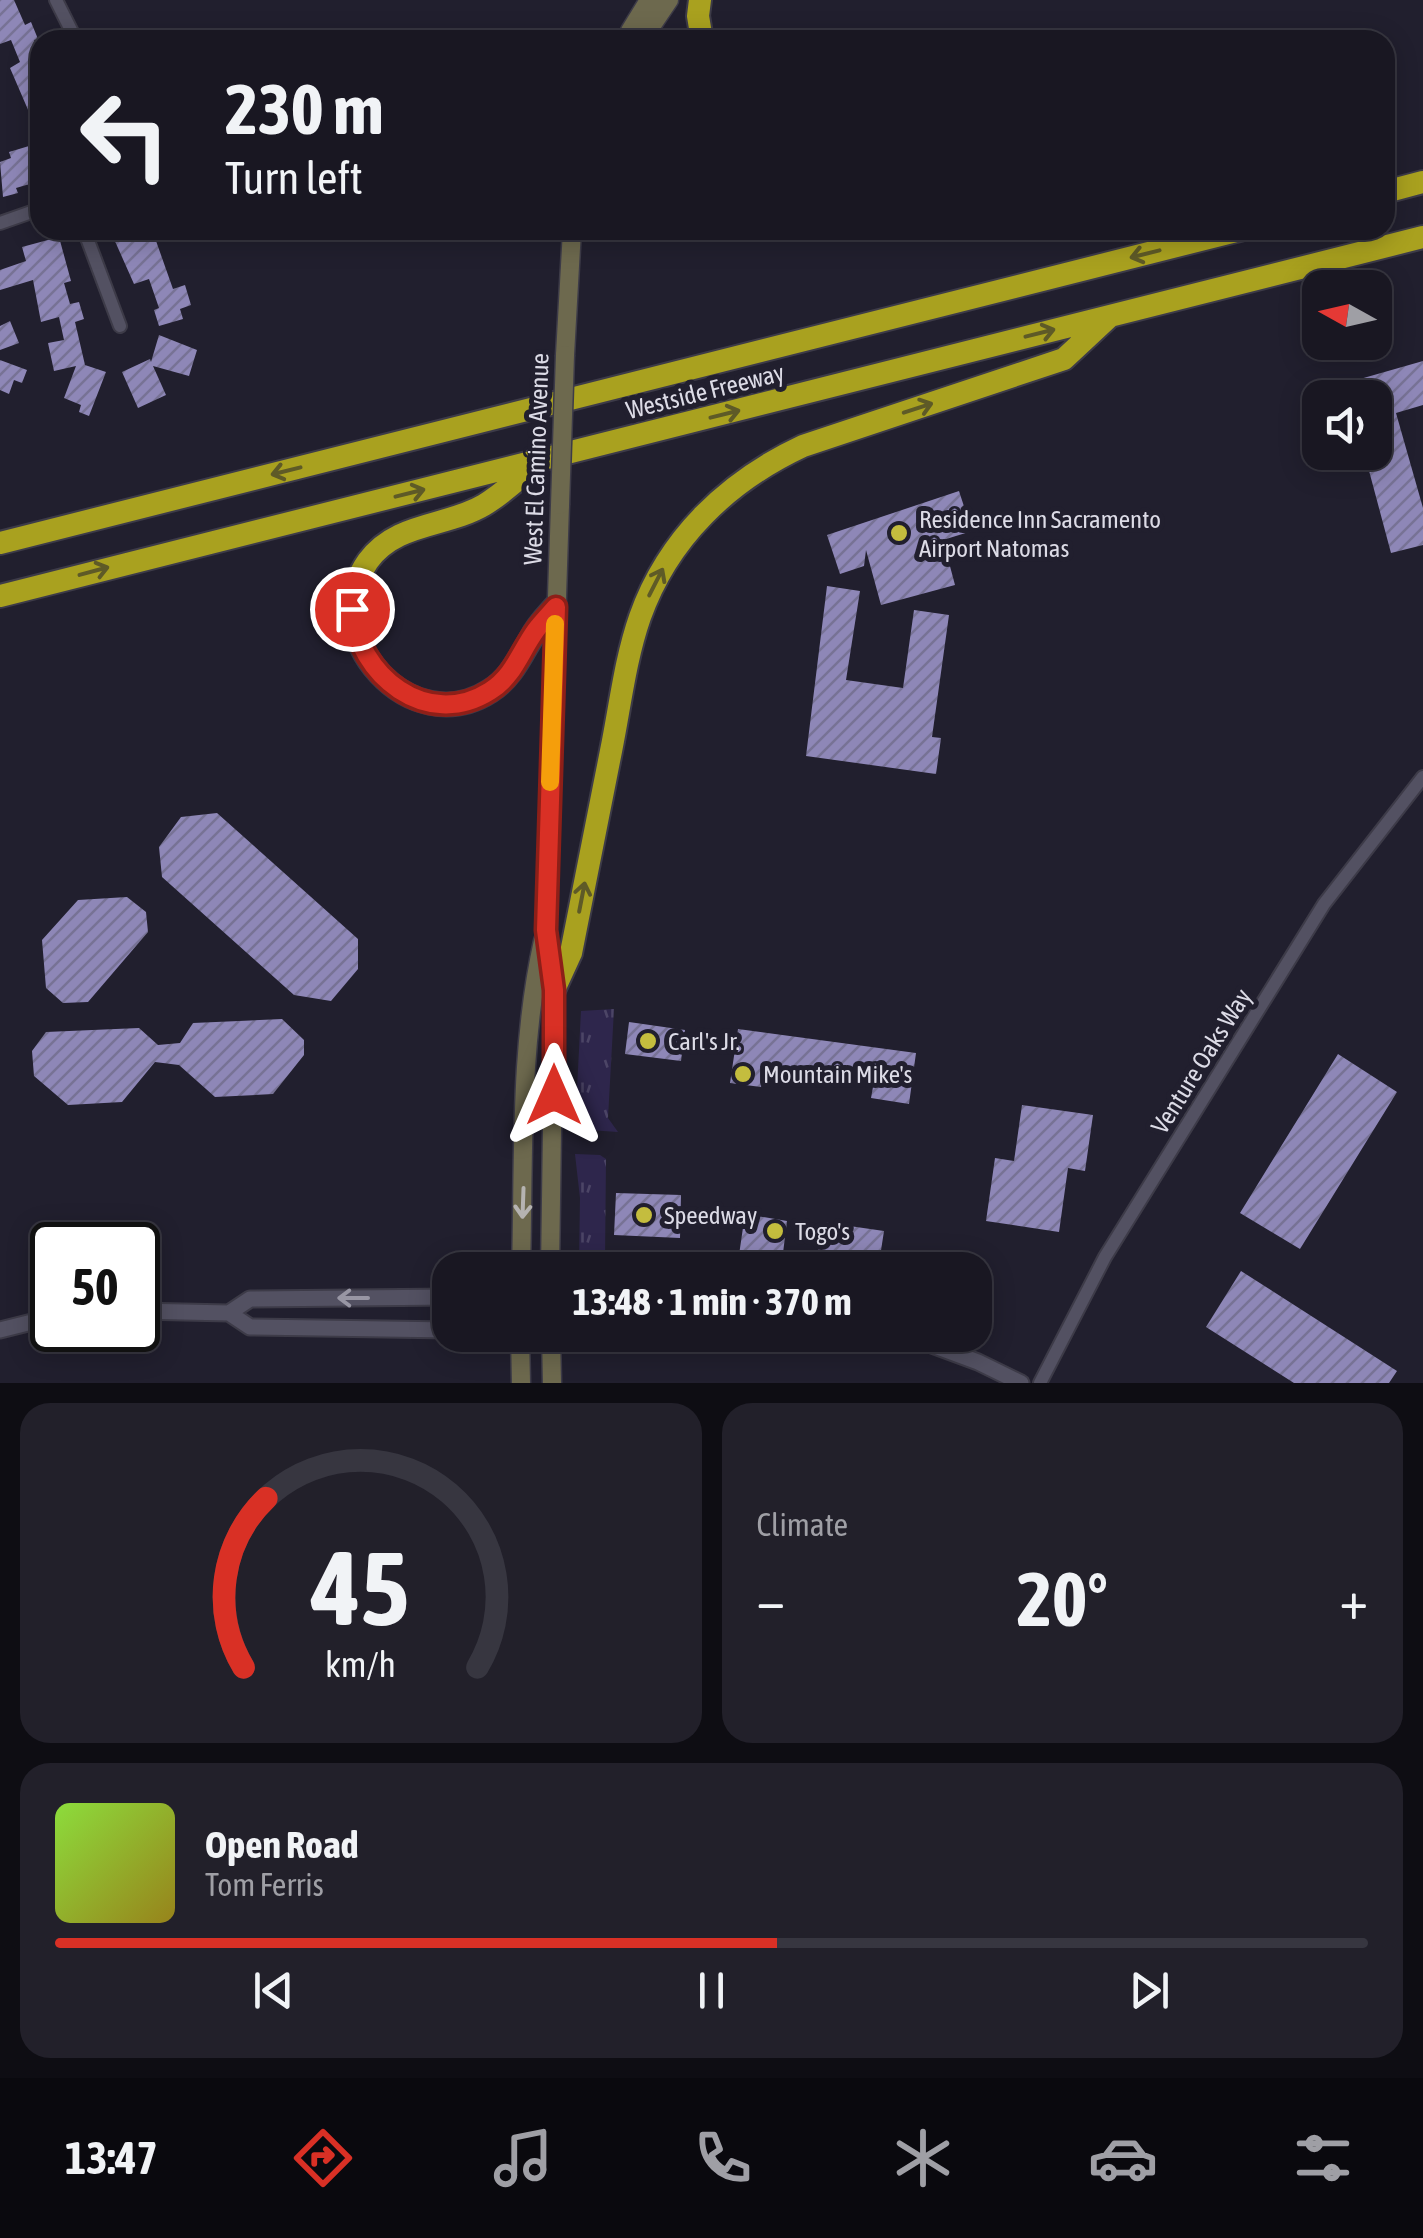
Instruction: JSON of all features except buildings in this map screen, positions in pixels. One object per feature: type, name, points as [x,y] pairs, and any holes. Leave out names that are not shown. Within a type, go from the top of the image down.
[{"type":"highway","points":[[700,0],[700,30]]},
{"type":"highway","points":[[1395,189],[1423,182]]},
{"type":"highway","name":"Westside Freeway","points":[[0,596],[1423,236]]},
{"type":"highway","name":"Westside Freeway","points":[[0,542],[1200,240]]},
{"type":"highway","points":[[554,990],[571,953],[636,629],[653,586],[690,529],[724,494],[775,459],[803,446],[1064,359],[1110,315]]},
{"type":"highway","points":[[541,461],[483,506],[386,542],[358,577],[353,617],[363,651],[383,680],[409,697],[443,704],[477,698],[503,681],[556,607]]},
{"type":"main road","points":[[631,30],[649,0]]},
{"type":"main road","points":[[649,30],[669,0]]},
{"type":"main road","name":"West El Camino Avenue","points":[[550,1252],[554,990],[546,930],[571,240]]},
{"type":"main road","name":"West El Camino Avenue","points":[[523,1252],[529,1036],[533,986],[546,930]]},
{"type":"main road","points":[[520,1352],[521,1383]]},
{"type":"main road","points":[[551,1352],[552,1383]]},
{"type":"street","points":[[56,0],[71,30]]},
{"type":"street","points":[[0,223],[30,212]]},
{"type":"street","points":[[88,240],[120,326]]},
{"type":"street","name":"Venture Oaks Way","points":[[1040,1383],[1105,1257],[1324,904],[1423,777]]},
{"type":"street","points":[[229,1313],[250,1299],[432,1298]]},
{"type":"street","points":[[160,1311],[229,1313],[250,1326],[432,1330]]},
{"type":"street","points":[[0,1330],[30,1322]]},
{"type":"street","points":[[951,1352],[1022,1383]]},
{"type":"green space","points":[[614,1009],[608,1118],[618,1132],[575,1129],[581,1011]]},
{"type":"green space","points":[[575,1154],[600,1155],[606,1159],[605,1252],[579,1252],[580,1198]]},
{"type":"slow traffic","points":[[550,782],[555,624]]},
{"type":"place","name":"Residence Inn Sacramento Airport Natomas","points":[[899,533]]},
{"type":"place","name":"Carl's Jr.","points":[[648,1041]]},
{"type":"place","name":"Mountain Mike's","points":[[743,1074]]},
{"type":"place","name":"Speedway","points":[[644,1215]]},
{"type":"place","name":"Togo's","points":[[775,1231]]},
{"type":"route","points":[[352,609],[357,638],[383,680],[409,697],[443,704],[477,698],[503,681],[556,607],[546,930],[554,990],[554,1095]]}]
